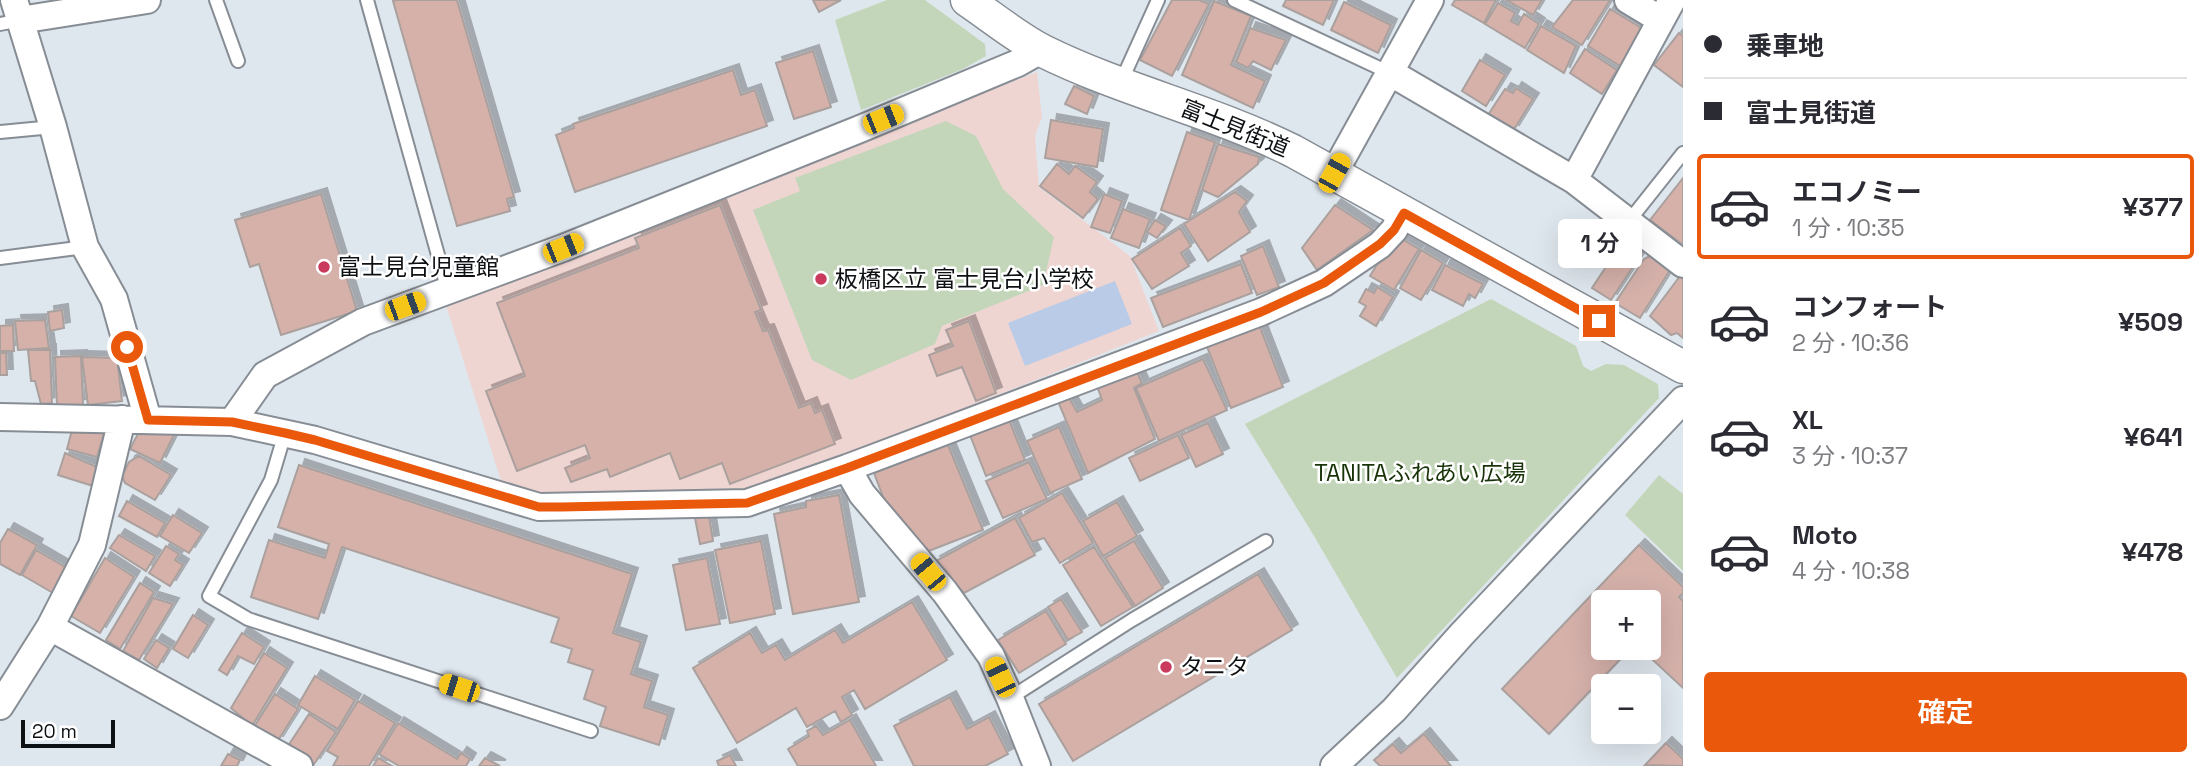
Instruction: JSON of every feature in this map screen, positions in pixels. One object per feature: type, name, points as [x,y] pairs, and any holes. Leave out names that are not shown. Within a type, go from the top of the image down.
[{"type":"street","points":[[0,706],[50,626],[92,545],[135,419],[114,299],[85,247],[53,127],[12,15],[147,0]]},
{"type":"street","name":"富士見街道","points":[[967,0],[1041,50],[1120,85],[1270,139],[1683,368]]},
{"type":"street","points":[[1334,173],[1430,0]]},
{"type":"street","points":[[1574,180],[1667,10],[1628,0]]},
{"type":"street","points":[[232,422],[265,375],[363,322],[563,248],[860,129],[1018,63],[1041,50]]},
{"type":"street","points":[[1391,73],[1574,180],[1683,264]]},
{"type":"street","points":[[0,416],[232,422],[315,440],[539,507],[747,503],[1261,312],[1324,283],[1380,244],[1394,230],[1404,213]]},
{"type":"street","points":[[1334,766],[1394,710],[1683,400]]},
{"type":"street","points":[[847,468],[862,494],[945,592],[990,656],[1037,766]]},
{"type":"street","points":[[50,626],[299,766]]},
{"type":"lane","points":[[216,0],[238,61]]},
{"type":"lane","points":[[367,0],[448,291]]},
{"type":"lane","points":[[1120,85],[1158,0]]},
{"type":"lane","points":[[1234,0],[1391,73]]},
{"type":"lane","points":[[0,132],[53,127]]},
{"type":"lane","points":[[1629,221],[1683,153]]},
{"type":"lane","points":[[0,258],[85,247]]},
{"type":"lane","points":[[285,433],[271,480],[209,596],[248,619],[591,731]]},
{"type":"lane","points":[[1010,698],[1141,614],[1266,541]]},
{"type":"shaded area","name":"板橋区立 富士見台小学校","points":[[1037,72],[1042,117],[1035,136],[1039,187],[1130,256],[1159,331],[745,495],[540,495],[501,481],[445,302]]},
{"type":"green space","points":[[887,0],[925,0],[985,44],[986,56],[963,69],[861,110],[835,20]]},
{"type":"green space","points":[[946,121],[976,136],[1003,189],[1054,237],[1043,285],[942,326],[935,344],[851,380],[812,360],[753,210],[800,191],[795,178]]},
{"type":"green space","name":"TANITAふれあい広場","points":[[1491,299],[1576,346],[1583,366],[1591,371],[1606,364],[1624,365],[1658,384],[1659,398],[1397,678],[1245,424]]},
{"type":"green space","points":[[1659,475],[1683,494],[1683,571],[1625,515]]},
{"type":"water","points":[[1115,281],[1132,324],[1025,366],[1008,323]]},
{"type":"building","points":[[457,0],[514,197],[507,199],[510,211],[457,226],[393,1]]},
{"type":"building","points":[[813,0],[841,0],[819,12]]},
{"type":"building","points":[[1172,0],[1199,0],[1209,4],[1172,76],[1140,60]]},
{"type":"building","points":[[1286,0],[1334,0],[1323,25],[1283,6]]},
{"type":"building","points":[[1455,0],[1496,0],[1484,23],[1452,5]]},
{"type":"building","points":[[1506,0],[1542,0],[1533,15]]},
{"type":"building","points":[[1573,0],[1610,0],[1582,45],[1552,27]]},
{"type":"building","points":[[1214,1],[1251,16],[1231,65],[1265,81],[1253,108],[1182,75]]},
{"type":"building","points":[[1344,2],[1391,25],[1378,53],[1331,30]]},
{"type":"building","points":[[1498,3],[1515,13],[1511,21],[1518,25],[1524,14],[1539,24],[1525,48],[1485,24]]},
{"type":"building","points":[[1610,9],[1648,32],[1625,69],[1588,46]]},
{"type":"building","points":[[1541,26],[1576,46],[1564,73],[1527,50]]},
{"type":"building","points":[[1250,28],[1286,40],[1271,70],[1253,61],[1248,68],[1236,62]]},
{"type":"building","points":[[1679,33],[1683,36],[1683,87],[1654,65]]},
{"type":"building","points":[[1585,49],[1617,70],[1602,94],[1570,73]]},
{"type":"building","points":[[813,51],[831,107],[794,119],[776,63]]},
{"type":"building","points":[[1480,60],[1505,75],[1486,106],[1462,91]]},
{"type":"building","points":[[733,70],[741,95],[755,90],[767,126],[575,192],[556,135],[574,128],[573,124]]},
{"type":"building","points":[[1074,86],[1094,96],[1087,114],[1065,104]]},
{"type":"building","points":[[1516,88],[1533,99],[1513,131],[1488,115],[1505,89],[1513,93]]},
{"type":"building","points":[[1051,120],[1103,129],[1097,167],[1045,158]]},
{"type":"building","points":[[1187,132],[1215,142],[1189,220],[1161,210]]},
{"type":"building","points":[[1218,144],[1259,157],[1258,164],[1218,197],[1202,190]]},
{"type":"building","points":[[1057,164],[1069,174],[1075,166],[1097,182],[1090,192],[1098,199],[1083,218],[1040,186]]},
{"type":"building","points":[[1683,178],[1683,245],[1650,220]]},
{"type":"building","points":[[1235,192],[1247,201],[1239,212],[1250,232],[1208,261],[1184,224]]},
{"type":"building","points":[[321,194],[357,311],[281,335],[259,264],[250,267],[235,220]]},
{"type":"building","points":[[1104,194],[1122,201],[1110,233],[1091,227]]},
{"type":"building","points":[[720,205],[761,310],[755,312],[763,331],[768,330],[799,408],[811,403],[815,413],[822,410],[835,444],[730,484],[722,463],[680,479],[670,453],[610,477],[607,469],[571,482],[565,468],[590,458],[585,445],[517,471],[486,391],[525,376],[497,303],[639,248],[635,238]]},
{"type":"building","points":[[1335,205],[1373,230],[1317,270],[1302,248]]},
{"type":"building","points":[[1123,209],[1150,219],[1139,248],[1111,238]]},
{"type":"building","points":[[1155,220],[1166,226],[1157,238],[1147,232]]},
{"type":"building","points":[[1180,228],[1191,246],[1181,253],[1189,266],[1152,289],[1132,259]]},
{"type":"building","points":[[1395,235],[1419,249],[1394,290],[1370,276]]},
{"type":"building","points":[[1627,235],[1646,247],[1611,300],[1592,288]]},
{"type":"building","points":[[1263,246],[1279,287],[1257,295],[1241,256]]},
{"type":"building","points":[[1421,250],[1443,263],[1421,300],[1400,288]]},
{"type":"building","points":[[1652,255],[1670,270],[1640,318],[1615,303],[1644,259]]},
{"type":"building","points":[[1241,264],[1252,293],[1163,327],[1151,298]]},
{"type":"building","points":[[1445,265],[1483,284],[1475,298],[1469,294],[1463,306],[1432,290]]},
{"type":"building","points":[[1680,276],[1683,278],[1683,338],[1677,333],[1671,335],[1650,316]]},
{"type":"building","points":[[1377,287],[1393,297],[1376,326],[1360,316],[1366,306],[1359,302],[1366,289],[1374,293]]},
{"type":"building","points":[[62,310],[64,328],[50,331],[48,312]]},
{"type":"building","points":[[45,320],[49,348],[18,350],[15,321]]},
{"type":"building","points":[[969,321],[996,393],[976,401],[962,367],[937,376],[929,355],[953,346],[946,330]]},
{"type":"building","points":[[1258,322],[1283,387],[1231,408],[1206,344]]},
{"type":"building","points":[[13,325],[14,351],[0,351],[0,326]]},
{"type":"building","points":[[28,350],[50,350],[52,403],[41,404],[35,381],[31,381]]},
{"type":"building","points":[[0,353],[6,353],[7,375],[0,375]]},
{"type":"building","points":[[81,356],[83,405],[57,406],[55,357]]},
{"type":"building","points":[[82,357],[117,358],[122,401],[88,405]]},
{"type":"building","points":[[1203,359],[1227,410],[1159,441],[1136,388]]},
{"type":"building","points":[[1136,370],[1142,383],[1134,388],[1155,439],[1088,473],[1057,399],[1067,394],[1077,412],[1102,400],[1096,383]]},
{"type":"building","points":[[1009,420],[1025,460],[986,476],[970,435]]},
{"type":"building","points":[[1208,423],[1223,454],[1196,467],[1181,435]]},
{"type":"building","points":[[1059,427],[1082,479],[1050,493],[1027,441]]},
{"type":"building","points":[[141,428],[175,433],[160,463],[130,449]]},
{"type":"building","points":[[72,430],[105,430],[97,457],[67,449]]},
{"type":"building","points":[[1178,435],[1189,458],[1140,481],[1129,458]]},
{"type":"building","points":[[948,445],[983,530],[926,552],[890,515],[874,473]]},
{"type":"building","points":[[65,453],[99,468],[93,486],[58,475]]},
{"type":"building","points":[[139,456],[171,475],[155,500],[125,483],[122,476],[129,462]]},
{"type":"building","points":[[1029,462],[1047,499],[1003,518],[986,481]]},
{"type":"building","points":[[299,465],[632,574],[613,633],[641,642],[631,674],[652,681],[644,707],[668,715],[659,745],[600,726],[606,707],[584,699],[593,670],[568,662],[572,649],[551,642],[559,618],[342,547],[318,619],[251,597],[269,540],[325,558],[329,544],[278,527]]},
{"type":"building","points":[[1062,493],[1093,543],[1060,563],[1044,538],[1032,542],[1019,518]]},
{"type":"building","points":[[839,495],[859,602],[793,614],[774,514],[806,507],[806,501]]},
{"type":"building","points":[[127,501],[165,523],[157,537],[119,516]]},
{"type":"building","points":[[1117,502],[1137,536],[1103,556],[1083,521]]},
{"type":"building","points":[[173,515],[202,533],[189,553],[160,536]]},
{"type":"building","points":[[709,516],[713,541],[700,544],[695,518]]},
{"type":"building","points":[[1015,518],[1035,555],[964,593],[934,562]]},
{"type":"building","points":[[8,529],[37,545],[20,575],[0,564],[0,543]]},
{"type":"building","points":[[119,535],[155,556],[146,571],[110,548]]},
{"type":"building","points":[[761,541],[775,614],[730,623],[715,550]]},
{"type":"building","points":[[1134,541],[1163,588],[1135,606],[1105,558]]},
{"type":"building","points":[[1639,545],[1683,587],[1683,593],[1679,597],[1683,601],[1683,688],[1653,660],[1661,660],[1661,590],[1596,590]]},
{"type":"building","points":[[166,546],[179,554],[175,560],[183,565],[170,586],[149,573]]},
{"type":"building","points":[[1094,547],[1133,607],[1101,626],[1063,565]]},
{"type":"building","points":[[36,550],[67,568],[53,593],[22,575]]},
{"type":"building","points":[[105,558],[134,577],[100,633],[71,616]]},
{"type":"building","points":[[707,558],[720,624],[686,630],[673,565]]},
{"type":"building","name":"タニタ","points":[[1258,574],[1292,630],[1073,761],[1039,704]]},
{"type":"building","points":[[140,583],[154,592],[120,649],[106,640]]},
{"type":"building","points":[[1591,595],[1591,660],[1620,660],[1606,674],[1591,674],[1591,690],[1549,734],[1502,689]]},
{"type":"building","points":[[153,598],[173,604],[139,660],[123,651]]},
{"type":"building","points":[[1061,599],[1082,632],[1068,640],[1048,607]]},
{"type":"building","points":[[912,602],[947,660],[865,709],[854,690],[842,697],[852,715],[841,722],[835,711],[807,727],[796,708],[737,743],[693,668],[750,633],[762,653],[776,645],[785,660],[835,630],[843,643]]},
{"type":"building","points":[[1046,611],[1066,644],[1019,673],[998,640]]},
{"type":"building","points":[[193,615],[208,625],[188,658],[173,649]]},
{"type":"building","points":[[242,633],[264,647],[254,664],[238,656],[227,675],[219,670]]},
{"type":"building","points":[[156,640],[169,648],[157,668],[144,659]]},
{"type":"building","points":[[264,653],[287,668],[252,726],[231,708]]},
{"type":"building","points":[[315,676],[355,700],[338,729],[298,705]]},
{"type":"building","points":[[275,694],[298,709],[277,742],[254,727]]},
{"type":"building","points":[[950,697],[967,729],[989,717],[1008,754],[985,766],[914,766],[894,726]]},
{"type":"building","points":[[358,701],[395,723],[369,766],[333,766],[338,757],[327,751]]},
{"type":"building","points":[[309,714],[336,732],[314,764],[288,746]]},
{"type":"building","points":[[850,720],[876,766],[798,766],[788,749],[809,736],[807,731],[816,726],[823,735]]},
{"type":"building","points":[[398,723],[457,759],[461,753],[470,759],[466,766],[399,766],[379,754]]},
{"type":"building","points":[[1424,734],[1451,766],[1380,766],[1374,760],[1393,744],[1401,753]]},
{"type":"building","points":[[1666,743],[1683,759],[1683,766],[1645,765]]},
{"type":"building","points":[[228,754],[240,760],[237,766],[221,766]]},
{"type":"building","points":[[730,755],[736,766],[719,766],[717,761]]},
{"type":"building","points":[[378,758],[392,766],[373,766]]},
{"type":"building","points":[[485,758],[500,766],[479,766]]},
{"type":"place","name":"富士見台児童館","points":[[324,267]]},
{"type":"place","name":"板橋区立 富士見台小学校","points":[[821,279]]},
{"type":"place","name":"タニタ","points":[[1166,667]]},
{"type":"route","points":[[127,347],[148,420],[232,422],[315,440],[539,507],[562,507],[747,503],[1261,312],[1324,283],[1380,244],[1394,230],[1404,213],[1599,321]]}]
